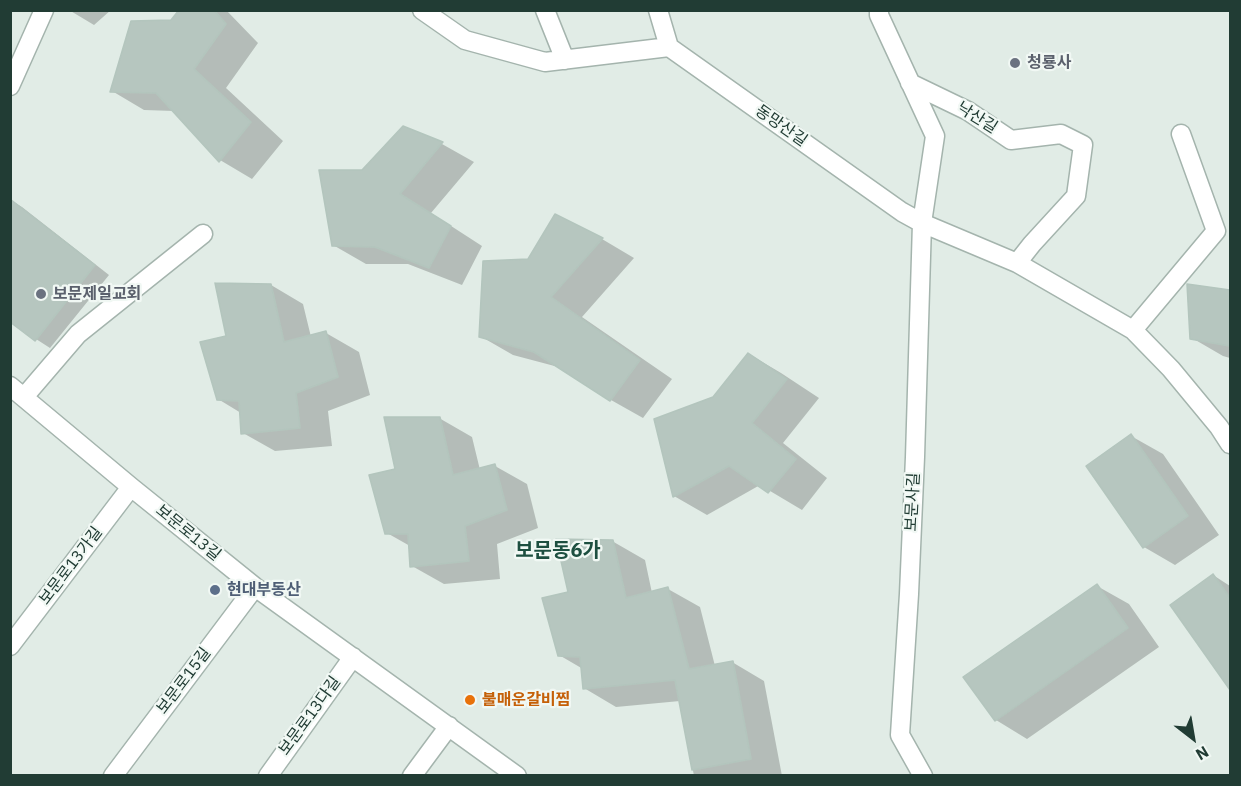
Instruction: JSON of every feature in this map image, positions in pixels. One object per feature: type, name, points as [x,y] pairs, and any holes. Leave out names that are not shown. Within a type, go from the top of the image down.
[{"type":"street","points":[[10,86],[16,58],[44,10]]},
{"type":"street","points":[[422,10],[465,40],[545,62],[669,47],[658,10]]},
{"type":"street","points":[[545,10],[565,60]]},
{"type":"street","points":[[879,10],[879,15],[935,136],[922,223],[1017,263],[1133,330],[1171,369],[1219,427],[1230,444]]},
{"type":"street","name":"동망산길","points":[[669,47],[902,212],[922,223]]},
{"type":"street","name":"낙산길","points":[[910,82],[968,111],[1011,140],[1061,134],[1083,146],[1076,196],[1017,263]]},
{"type":"street","points":[[1133,330],[1216,231],[1181,134]]},
{"type":"street","name":"보문사길","points":[[922,223],[914,491],[900,735],[923,776]]},
{"type":"street","points":[[17,392],[78,334],[203,234]]},
{"type":"street","name":"보문로13길","points":[[17,392],[255,586],[518,776]]},
{"type":"street","name":"보문로13가길","points":[[10,646],[131,487]]},
{"type":"street","name":"보문로15길","points":[[113,776],[255,586]]},
{"type":"street","name":"보문로13다길","points":[[268,776],[353,657]]},
{"type":"street","points":[[412,776],[449,726]]},
{"type":"building","points":[[179,10],[214,10],[226,24],[194,69],[251,122],[219,162],[156,93],[110,92],[131,21],[171,20]]},
{"type":"building","points":[[403,126],[443,142],[400,194],[451,226],[429,268],[375,247],[332,246],[319,170],[362,170]]},
{"type":"building","name":"보문제일교회","points":[[10,199],[95,265],[35,341],[10,322]]},
{"type":"building","points":[[555,214],[603,238],[551,297],[640,360],[610,401],[534,352],[479,337],[483,261],[528,259]]},
{"type":"building","points":[[215,283],[271,284],[284,342],[326,331],[338,377],[296,393],[300,428],[241,434],[239,401],[217,400],[200,342],[226,336]]},
{"type":"building","points":[[1187,284],[1230,290],[1230,346],[1190,339]]},
{"type":"building","points":[[748,353],[787,379],[752,423],[796,459],[768,493],[729,466],[673,497],[654,419],[713,397]]},
{"type":"building","points":[[384,417],[440,417],[453,475],[495,464],[507,510],[465,526],[469,561],[410,567],[408,534],[385,534],[369,475],[395,469]]},
{"type":"building","points":[[1131,434],[1188,516],[1143,548],[1086,466]]},
{"type":"building","points":[[556,539],[613,540],[626,598],[668,587],[689,669],[733,661],[751,759],[692,770],[675,680],[583,689],[580,657],[558,656],[542,598],[568,592]]},
{"type":"building","points":[[1213,574],[1230,598],[1230,690],[1170,605]]},
{"type":"building","points":[[1097,584],[1128,628],[995,721],[963,677]]},
{"type":"place","name":"청룡사","points":[[1015,63]]},
{"type":"place","name":"보문제일교회","points":[[41,294]]},
{"type":"place","name":"현대부동산","points":[[215,590]]},
{"type":"place","name":"불매운갈비찜","points":[[470,700]]},
{"type":"district","name":"보문동6가","points":[[558,551]]}]
